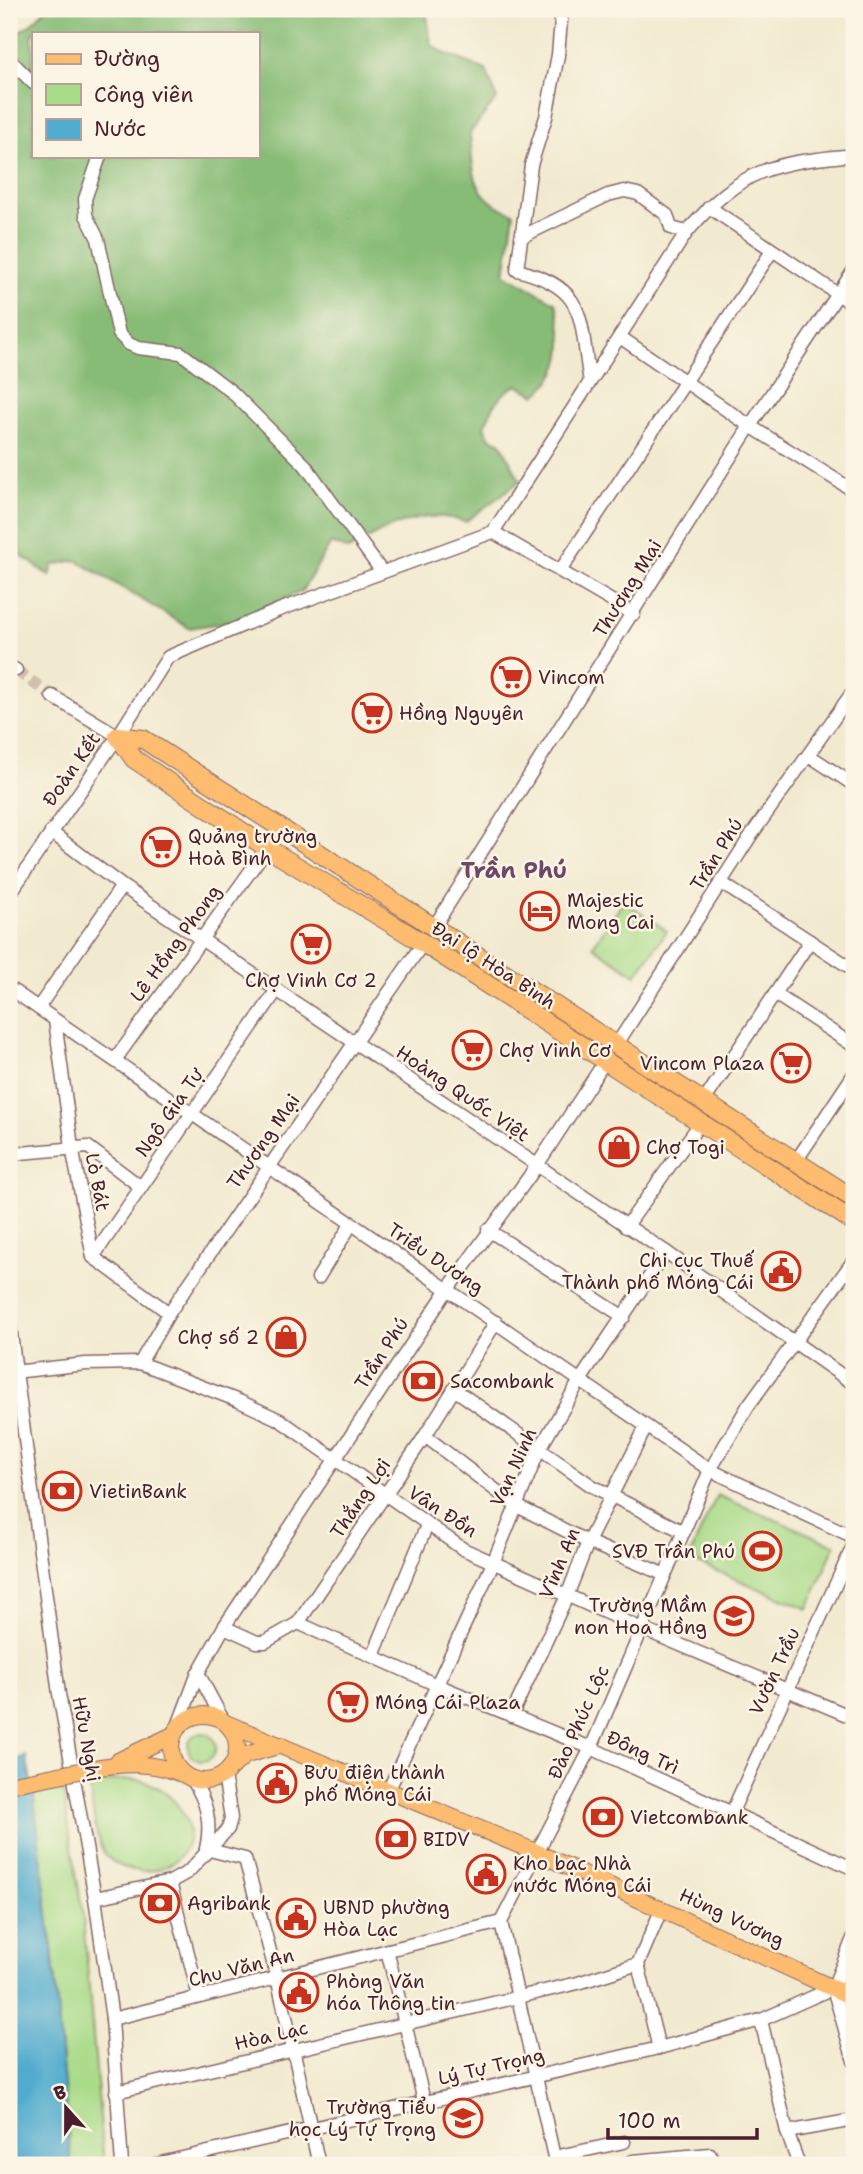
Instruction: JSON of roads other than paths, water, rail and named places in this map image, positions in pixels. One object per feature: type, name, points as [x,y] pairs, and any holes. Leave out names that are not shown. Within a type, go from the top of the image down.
[{"type":"highway","name":"Đại lộ Hòa Bình","points":[[118,736],[143,739],[854,1199]]},
{"type":"highway","name":"Đại lộ Hòa Bình","points":[[118,736],[134,759],[267,848],[423,943],[854,1222]]},
{"type":"highway","points":[[238,828],[251,809]]},
{"type":"highway","points":[[423,943],[434,927]]},
{"type":"highway","points":[[605,1061],[617,1044]]},
{"type":"main road","points":[[109,1765],[176,1731],[195,1715],[214,1716],[226,1722],[238,1745],[228,1771]]},
{"type":"main road","name":"Hùng Vương","points":[[226,1722],[538,1853],[663,1908],[854,1998]]},
{"type":"main road","points":[[176,1731],[172,1757],[188,1777]]},
{"type":"main road","points":[[9,1785],[109,1765],[164,1766],[188,1777],[214,1780],[246,1755],[281,1745]]},
{"type":"street","points":[[562,9],[558,55],[546,117],[531,165],[517,270],[558,284],[574,299],[590,382]]},
{"type":"street","points":[[9,59],[32,82]]},
{"type":"street","points":[[634,614],[493,532],[687,232],[709,207],[738,181],[786,162],[854,155]]},
{"type":"street","points":[[99,158],[85,199],[86,215],[98,239],[119,334],[129,344],[138,348],[181,353],[232,392],[305,465],[382,572]]},
{"type":"street","points":[[521,237],[608,195],[624,191],[638,194],[667,215],[671,228],[687,232]]},
{"type":"street","points":[[709,207],[854,305]]},
{"type":"street","points":[[560,571],[772,251]]},
{"type":"street","name":"Thương Mại","points":[[434,927],[634,614],[750,426],[854,270]]},
{"type":"street","points":[[620,337],[750,426],[852,485]]},
{"type":"street","name":"Đoàn Kết","points":[[9,895],[118,736],[168,657],[279,610],[493,532]]},
{"type":"street","name":"Trần Phú","points":[[617,1044],[723,884],[750,836],[810,756],[854,690]]},
{"type":"street","name":"Đại lộ Hòa Bình","points":[[52,696],[118,736]]},
{"type":"street","points":[[810,756],[854,785]]},
{"type":"street","name":"Hoàng Quốc Việt","points":[[51,832],[122,886],[666,1252],[854,1384]]},
{"type":"street","name":"Lê Hồng Phong","points":[[115,1060],[267,848]]},
{"type":"street","points":[[723,884],[854,970]]},
{"type":"street","points":[[38,1008],[122,886]]},
{"type":"street","points":[[704,1101],[810,941]]},
{"type":"street","name":"Thương Mại","points":[[140,1363],[169,1313],[423,943]]},
{"type":"street","name":"Triều Dương","points":[[9,988],[192,1114],[270,1164],[579,1382],[710,1469],[854,1537]]},
{"type":"street","name":"Ngô Gia Tự","points":[[93,1257],[277,990]]},
{"type":"street","points":[[775,994],[854,1046]]},
{"type":"street","name":"Lò Bát","points":[[55,1020],[72,1147],[93,1257]]},
{"type":"street","name":"Trần Phú","points":[[176,1731],[198,1672],[224,1627],[448,1289],[536,1167],[605,1061]]},
{"type":"street","points":[[796,1161],[854,1074]]},
{"type":"street","points":[[626,1227],[701,1122]]},
{"type":"street","points":[[9,1154],[88,1147],[141,1187]]},
{"type":"street","points":[[318,1278],[352,1223]]},
{"type":"street","points":[[488,1230],[624,1317]]},
{"type":"street","name":"Vạn Ninh","points":[[389,1789],[493,1563],[539,1450],[579,1382],[666,1252]]},
{"type":"street","points":[[93,1257],[169,1313]]},
{"type":"street","name":"Đào Phúc Lộc","points":[[501,1922],[591,1748],[710,1469],[748,1406],[854,1259]]},
{"type":"street","name":"Hữu Nghị","points":[[9,1319],[14,1372],[32,1475],[60,1694],[95,1898],[112,2019],[122,2165]]},
{"type":"street","name":"Thắng Lợi","points":[[224,1627],[257,1642],[265,1642],[298,1623],[425,1436],[496,1322]]},
{"type":"street","name":"Vân Đồn","points":[[14,1372],[86,1364],[140,1363],[280,1420],[463,1549],[640,1628],[854,1718]]},
{"type":"street","points":[[454,1389],[539,1450],[613,1497],[684,1532]]},
{"type":"street","name":"Vĩnh An","points":[[511,1716],[567,1596],[588,1542],[646,1427]]},
{"type":"street","points":[[425,1436],[515,1505],[588,1542],[663,1574]]},
{"type":"street","points":[[373,1656],[427,1525]]},
{"type":"street","name":"Vườn Trầu","points":[[731,1814],[854,1544]]},
{"type":"street","name":"Đông Trì","points":[[298,1623],[437,1685],[591,1748],[854,1868]]},
{"type":"street","points":[[198,1672],[226,1722]]},
{"type":"street","points":[[95,1898],[170,1882],[188,1872],[206,1849],[223,1836],[231,1818],[228,1771]]},
{"type":"street","points":[[188,1777],[205,1800],[209,1816],[206,1849]]},
{"type":"street","points":[[206,1849],[245,1859],[277,1978],[319,2165]]},
{"type":"street","points":[[170,1882],[199,1997]]},
{"type":"street","points":[[659,2048],[638,1964],[663,1908]]},
{"type":"street","points":[[501,1922],[557,2163],[624,2142]]},
{"type":"street","name":"Chu Văn An","points":[[112,2019],[501,1922]]},
{"type":"street","points":[[854,1936],[833,1989],[854,2061]]},
{"type":"street","points":[[387,1950],[424,2101]]},
{"type":"street","name":"Hòa Lạc","points":[[116,2092],[578,1983],[638,1964]]},
{"type":"street","name":"Lý Tự Trọng","points":[[152,2165],[659,2048],[761,2020],[833,1989]]},
{"type":"street","points":[[761,2020],[787,2132],[799,2165]]},
{"type":"street","points":[[787,2132],[854,2120]]},
{"type":"street","points":[[624,2165],[633,2161],[710,2154],[715,2165]]},
{"type":"water","points":[[9,1743],[15,1760],[26,1756],[33,1790],[52,1948],[71,2165],[9,2165]]},
{"type":"tunnel","points":[[16,670],[52,696]]},
{"type":"place","name":"Vincom","points":[[511,677]]},
{"type":"place","name":"Hồng Nguyên","points":[[372,713]]},
{"type":"place","name":"Quảng trường Hoà Bình","points":[[161,847]]},
{"type":"place","name":"Majestic Mong Cai","points":[[540,911]]},
{"type":"place","name":"Chợ Vinh Cơ 2","points":[[311,944]]},
{"type":"place","name":"Chợ Vinh Cơ","points":[[472,1050]]},
{"type":"place","name":"Vincom Plaza","points":[[791,1063]]},
{"type":"place","name":"Chợ Togi","points":[[619,1147]]},
{"type":"place","name":"Chi cục Thuế Thành phố Móng Cái","points":[[781,1271]]},
{"type":"place","name":"Chợ số 2","points":[[286,1337]]},
{"type":"place","name":"Sacombank","points":[[423,1381]]},
{"type":"place","name":"VietinBank","points":[[62,1491]]},
{"type":"place","name":"SVĐ Trần Phú","points":[[762,1551]]},
{"type":"place","name":"Trường Mầm non Hoa Hồng","points":[[734,1616]]},
{"type":"place","name":"Móng Cái Plaza","points":[[348,1702]]},
{"type":"place","name":"Bưu điện thành phố Móng Cái","points":[[277,1783]]},
{"type":"place","name":"Vietcombank","points":[[603,1817]]},
{"type":"place","name":"BIDV","points":[[396,1839]]},
{"type":"place","name":"Kho bạc Nhà nước Móng Cái","points":[[486,1874]]},
{"type":"place","name":"Agribank","points":[[160,1903]]},
{"type":"place","name":"UBND phường Hòa Lạc","points":[[296,1918]]},
{"type":"place","name":"Phòng Văn hóa Thông tin","points":[[299,1992]]},
{"type":"place","name":"Trường Tiểu học Lý Tự Trọng","points":[[463,2118]]},
{"type":"district","name":"Trần Phú","points":[[514,870]]}]
